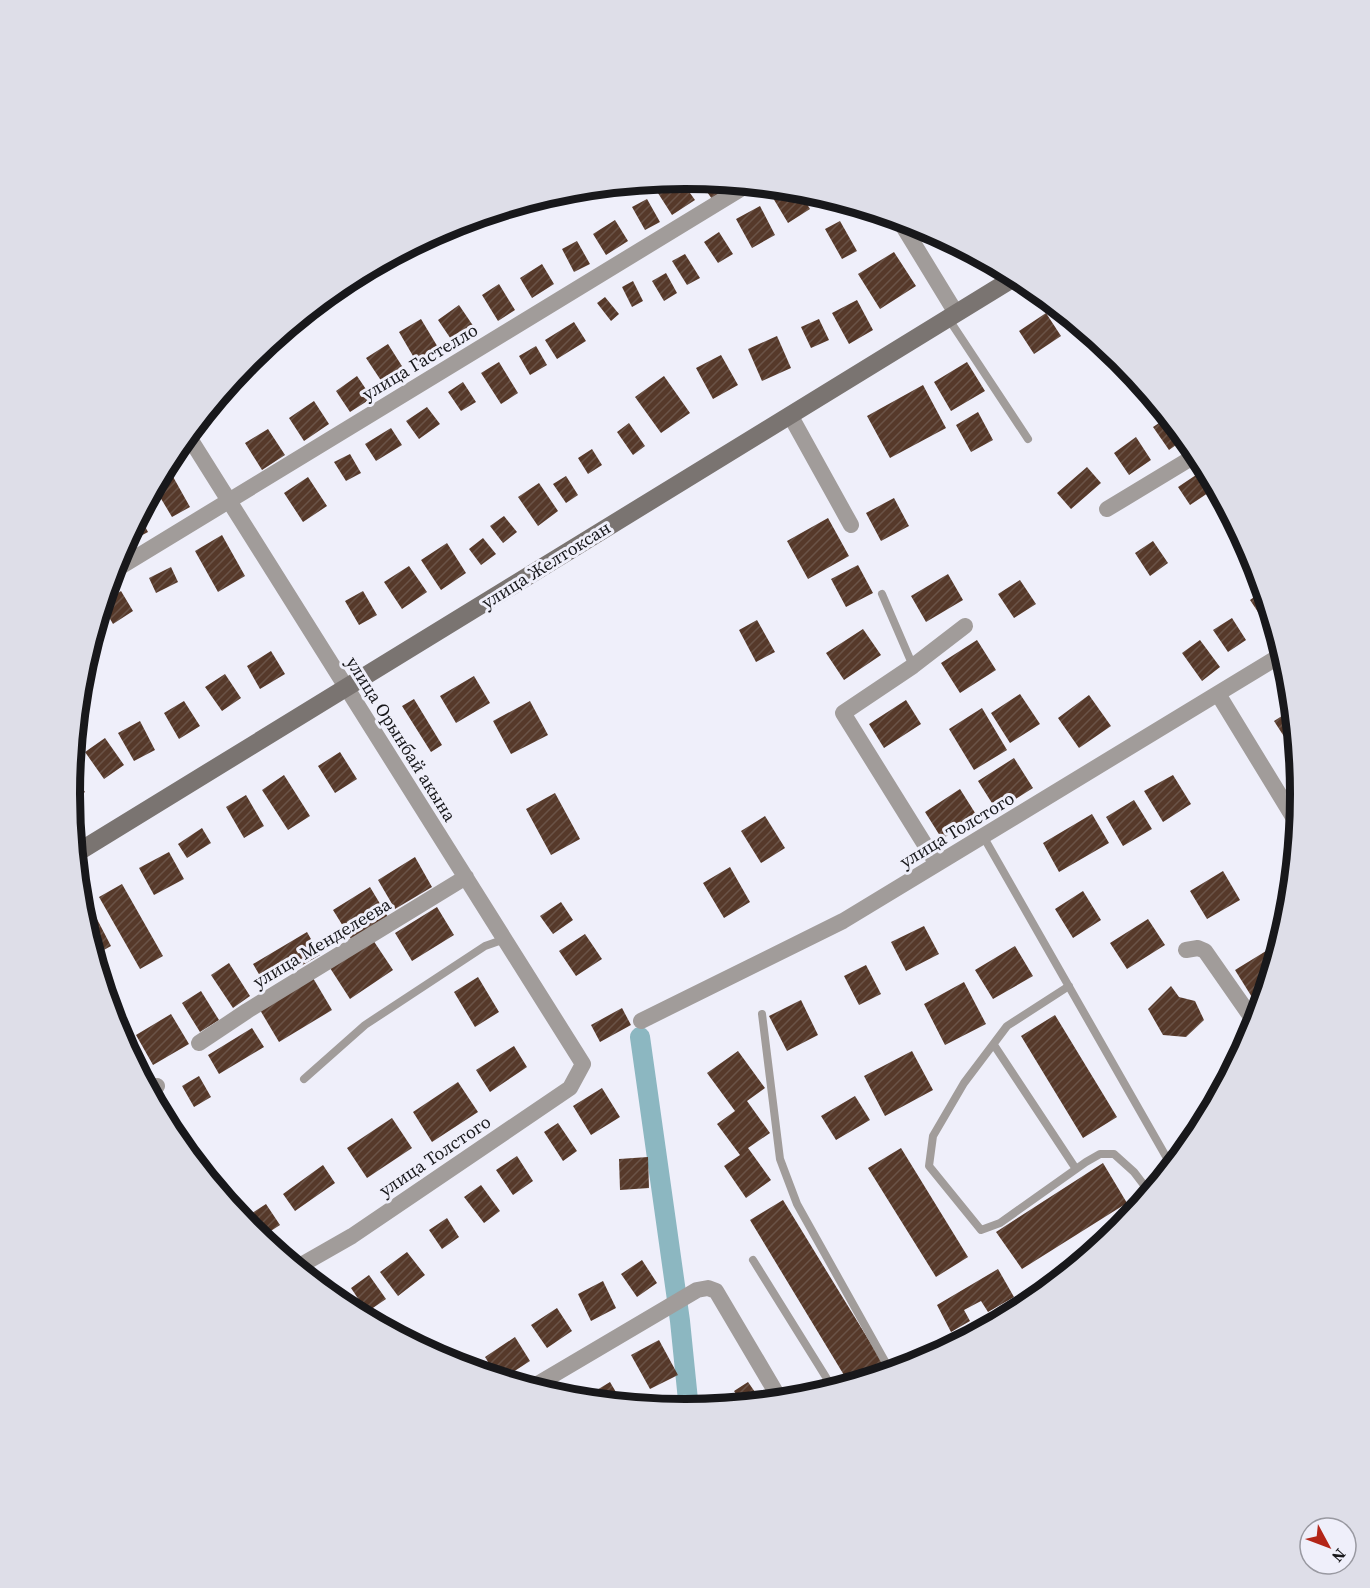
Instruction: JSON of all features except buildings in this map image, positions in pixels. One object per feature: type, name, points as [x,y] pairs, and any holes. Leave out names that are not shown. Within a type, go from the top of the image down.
[{"type":"main road","name":"улица Желтоксан","points":[[83,849],[1007,282]]},
{"type":"street","name":"улица Гастелло","points":[[125,564],[736,191]]},
{"type":"street","points":[[905,230],[952,315]]},
{"type":"street","points":[[790,415],[851,525]]},
{"type":"street","name":"улица Орынбай акына","points":[[192,443],[583,1064]]},
{"type":"street","points":[[1107,510],[1189,460]]},
{"type":"street","points":[[937,864],[843,713],[914,666],[965,626]]},
{"type":"street","name":"улица Толстого","points":[[641,1021],[843,921],[1275,659]]},
{"type":"street","points":[[1218,694],[1290,811]]},
{"type":"street","name":"улица Менделеева","points":[[200,1043],[247,1011],[466,877]]},
{"type":"street","points":[[1186,950],[1198,948],[1206,951],[1249,1013]]},
{"type":"street","name":"улица Толстого","points":[[304,1264],[352,1236],[570,1088],[583,1064]]},
{"type":"street","points":[[541,1382],[659,1311],[697,1290],[708,1288],[716,1291],[776,1392]]},
{"type":"lane","points":[[952,315],[1028,439]]},
{"type":"lane","points":[[882,594],[914,666]]},
{"type":"lane","points":[[983,836],[1168,1159]]},
{"type":"lane","points":[[304,1080],[365,1025],[485,946],[505,939]]},
{"type":"lane","points":[[1069,987],[1007,1026],[964,1083],[933,1136],[929,1166],[981,1230],[1000,1223],[1100,1154],[1114,1154],[1134,1172],[1145,1187]]},
{"type":"lane","points":[[762,1014],[780,1159],[789,1187],[887,1364]]},
{"type":"lane","points":[[994,1045],[1076,1169]]},
{"type":"lane","points":[[753,1260],[829,1382]]},
{"type":"waterway","points":[[640,1037],[680,1321],[688,1400]]}]
